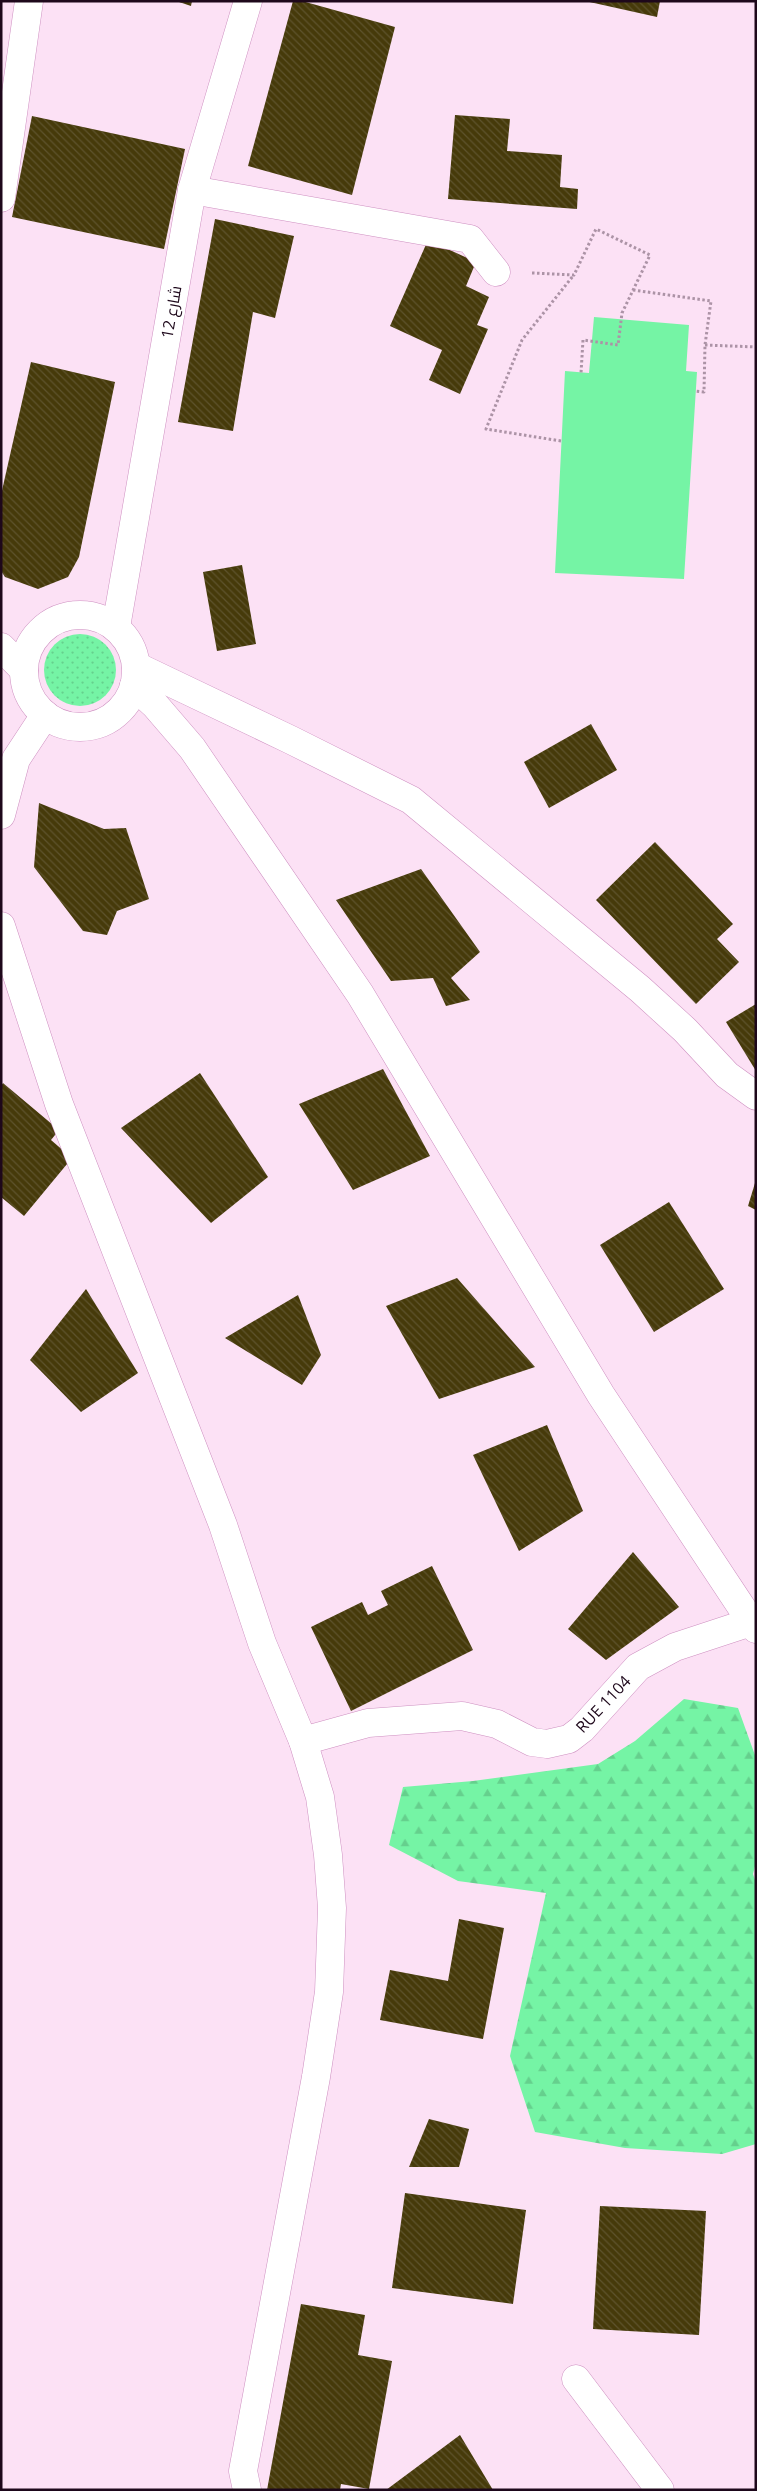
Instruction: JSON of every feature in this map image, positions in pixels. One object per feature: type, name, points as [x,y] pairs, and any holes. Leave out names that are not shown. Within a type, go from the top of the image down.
[{"type":"street","points":[[1,198],[29,1]]},
{"type":"street","name":"شارع 12","points":[[116,627],[192,190],[248,1]]},
{"type":"street","points":[[192,190],[470,240],[496,272]]},
{"type":"street","points":[[82,615],[100,618],[116,627],[126,638],[133,652],[135,676],[128,701],[118,713],[105,722],[89,727],[74,728],[44,716],[30,695],[24,670],[27,653],[35,637],[48,624],[64,617],[82,615]]},
{"type":"street","points":[[1,647],[24,670]]},
{"type":"street","points":[[135,676],[291,740],[411,800],[640,989],[685,1030],[727,1075],[756,1096]]},
{"type":"street","points":[[135,676],[155,705],[192,748],[360,994],[601,1394],[754,1626]]},
{"type":"street","points":[[1,815],[16,758],[44,716]]},
{"type":"street","points":[[1,926],[59,1104],[223,1525],[262,1643],[302,1741],[320,1797],[328,1855],[332,1908],[329,1992],[316,2077],[243,2471],[247,2490]]},
{"type":"street","name":"RUE 1104","points":[[302,1741],[368,1724],[462,1716],[497,1724],[532,1742],[547,1744],[569,1739],[582,1729],[638,1667],[675,1647],[754,1626]]},
{"type":"street","points":[[576,2380],[660,2490]]},
{"type":"path","points":[[561,441],[486,429],[522,340],[574,275],[596,228],[650,255],[622,313],[618,345],[583,340],[581,373]]},
{"type":"path","points":[[496,272],[574,275]]},
{"type":"path","points":[[633,290],[711,300],[705,345],[704,392],[696,391]]},
{"type":"path","points":[[705,345],[756,348]]},
{"type":"green space","points":[[594,317],[689,325],[686,371],[697,372],[684,579],[555,573],[565,371],[589,373]]},
{"type":"green space","points":[[80,634],[100,640],[110,650],[116,670],[110,690],[100,700],[80,706],[60,700],[50,690],[44,670],[50,650],[60,640]]},
{"type":"green space","points":[[684,1699],[738,1708],[756,1758],[756,1862],[753,1874],[756,1883],[756,2144],[722,2154],[625,2148],[535,2132],[510,2056],[546,1893],[458,1881],[389,1845],[403,1787],[473,1781],[598,1764],[635,1741]]},
{"type":"building","points":[[176,1],[192,1],[191,6]]},
{"type":"building","points":[[293,1],[302,1],[395,27],[352,195],[248,166]]},
{"type":"building","points":[[585,1],[660,1],[657,17]]},
{"type":"building","points":[[455,115],[510,119],[507,151],[562,155],[560,187],[578,189],[577,209],[448,199]]},
{"type":"building","points":[[32,116],[185,149],[164,249],[12,217]]},
{"type":"building","points":[[215,219],[294,236],[275,318],[253,312],[233,431],[178,422]]},
{"type":"building","points":[[428,240],[476,262],[466,286],[489,297],[477,325],[488,329],[460,394],[429,380],[442,350],[390,326]]},
{"type":"building","points":[[31,362],[115,382],[79,557],[68,577],[38,589],[5,577],[1,571],[1,495]]},
{"type":"building","points":[[242,565],[256,644],[217,651],[203,572]]},
{"type":"building","points":[[591,724],[617,770],[549,808],[524,762]]},
{"type":"building","points":[[39,803],[104,829],[126,828],[149,899],[117,911],[107,935],[83,931],[34,867]]},
{"type":"building","points":[[655,842],[733,924],[717,939],[739,962],[696,1004],[596,900]]},
{"type":"building","points":[[421,869],[480,952],[451,978],[470,1000],[446,1006],[433,978],[391,981],[336,900]]},
{"type":"building","points":[[756,1004],[756,1071],[726,1022]]},
{"type":"building","points":[[383,1069],[430,1156],[353,1190],[299,1104]]},
{"type":"building","points":[[200,1073],[268,1177],[211,1223],[121,1128]]},
{"type":"building","points":[[3,1083],[59,1130],[51,1140],[72,1158],[24,1216],[1,1197],[1,1086]]},
{"type":"building","points":[[756,1183],[756,1210],[748,1206]]},
{"type":"building","points":[[669,1202],[724,1289],[654,1332],[600,1245]]},
{"type":"building","points":[[457,1278],[535,1367],[439,1399],[386,1306]]},
{"type":"building","points":[[86,1289],[138,1373],[81,1412],[30,1360]]},
{"type":"building","points":[[298,1295],[321,1355],[302,1385],[225,1338]]},
{"type":"building","points":[[547,1425],[583,1511],[519,1551],[473,1455]]},
{"type":"building","points":[[633,1552],[679,1607],[606,1660],[568,1629]]},
{"type":"building","points":[[432,1566],[473,1650],[351,1711],[311,1627],[362,1602],[368,1615],[388,1605],[381,1591]]},
{"type":"building","points":[[459,1919],[504,1928],[483,2039],[380,2020],[390,1970],[448,1981]]},
{"type":"building","points":[[429,2119],[469,2129],[459,2167],[409,2167]]},
{"type":"building","points":[[405,2193],[526,2210],[513,2304],[392,2288]]},
{"type":"building","points":[[600,2206],[706,2211],[699,2335],[593,2329]]},
{"type":"building","points":[[301,2304],[365,2315],[358,2355],[392,2361],[369,2489],[341,2484],[340,2490],[267,2490]]},
{"type":"building","points":[[460,2435],[493,2490],[386,2490]]}]
